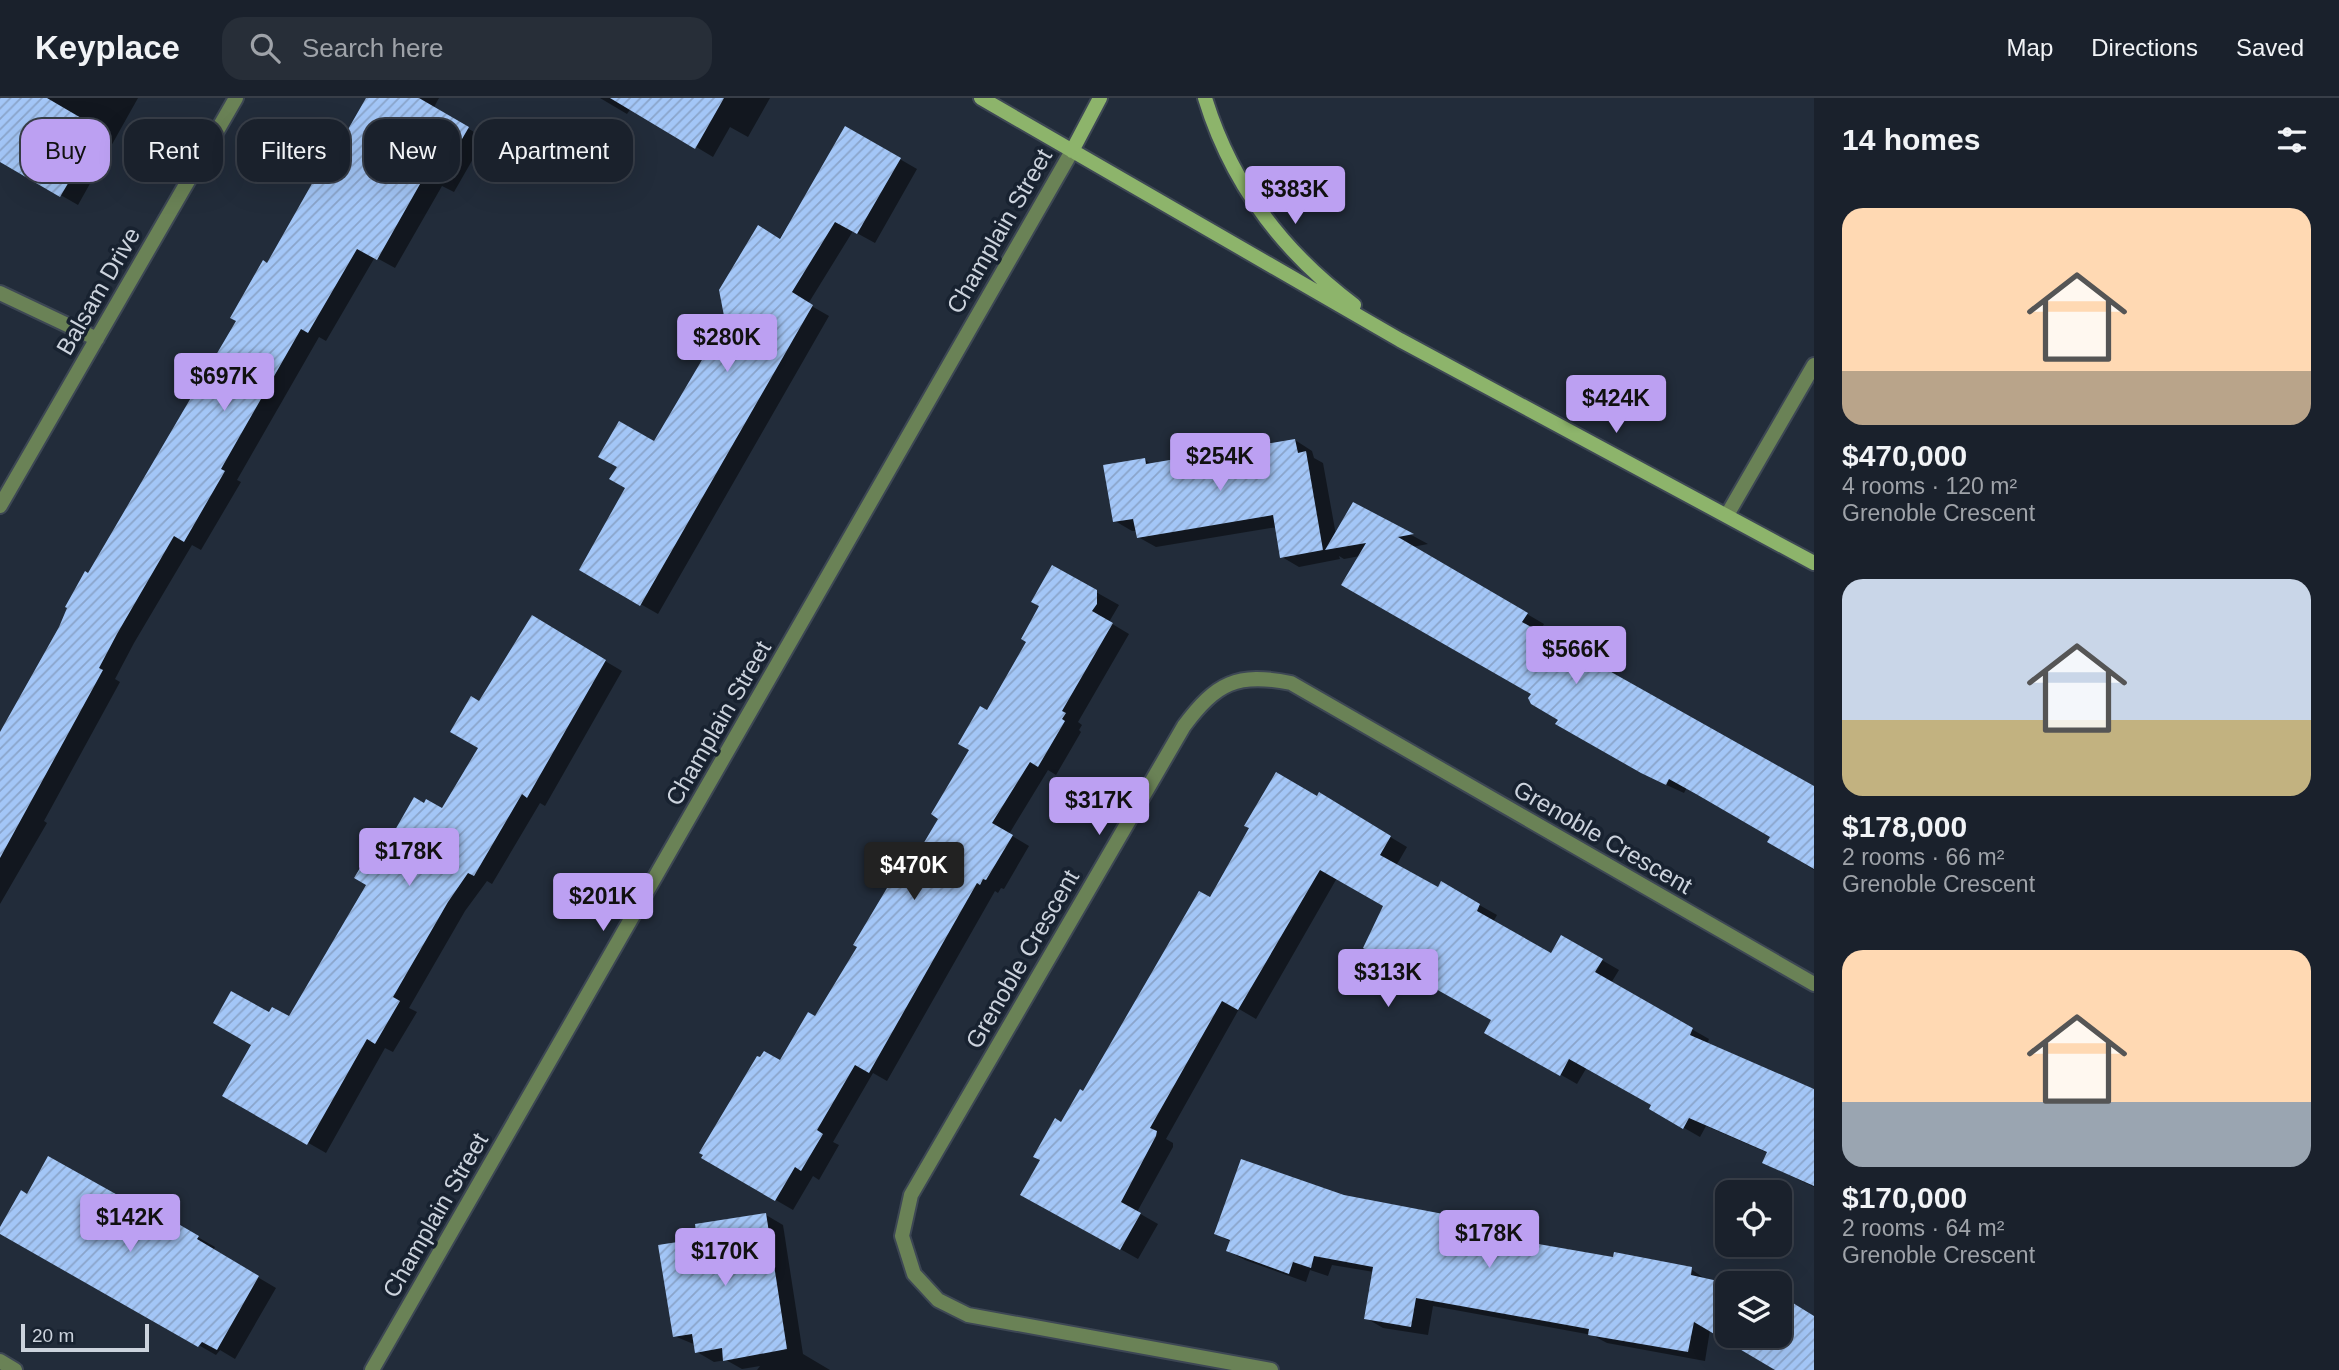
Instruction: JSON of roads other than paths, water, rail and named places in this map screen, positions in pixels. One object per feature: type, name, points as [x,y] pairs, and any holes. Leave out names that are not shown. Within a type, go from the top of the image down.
[{"type":"main road","points":[[981,98],[1400,340],[1814,563]]},
{"type":"main road","name":"Champlain Street","points":[[1072,151],[1100,98]]},
{"type":"main road","points":[[1205,98],[1216,134],[1242,185],[1273,229],[1318,275],[1400,340]]},
{"type":"street","name":"Balsam Drive","points":[[0,506],[236,98]]},
{"type":"street","name":"Champlain Street","points":[[372,1370],[1072,151]]},
{"type":"street","points":[[0,293],[97,339]]},
{"type":"street","points":[[1727,515],[1814,365]]},
{"type":"street","name":"Grenoble Crescent","points":[[1271,1370],[968,1315],[938,1300],[914,1274],[902,1236],[911,1195],[1184,726],[1212,694],[1230,682],[1261,677],[1291,683],[1814,984]]},
{"type":"street","points":[[0,1362],[15,1370]]}]
